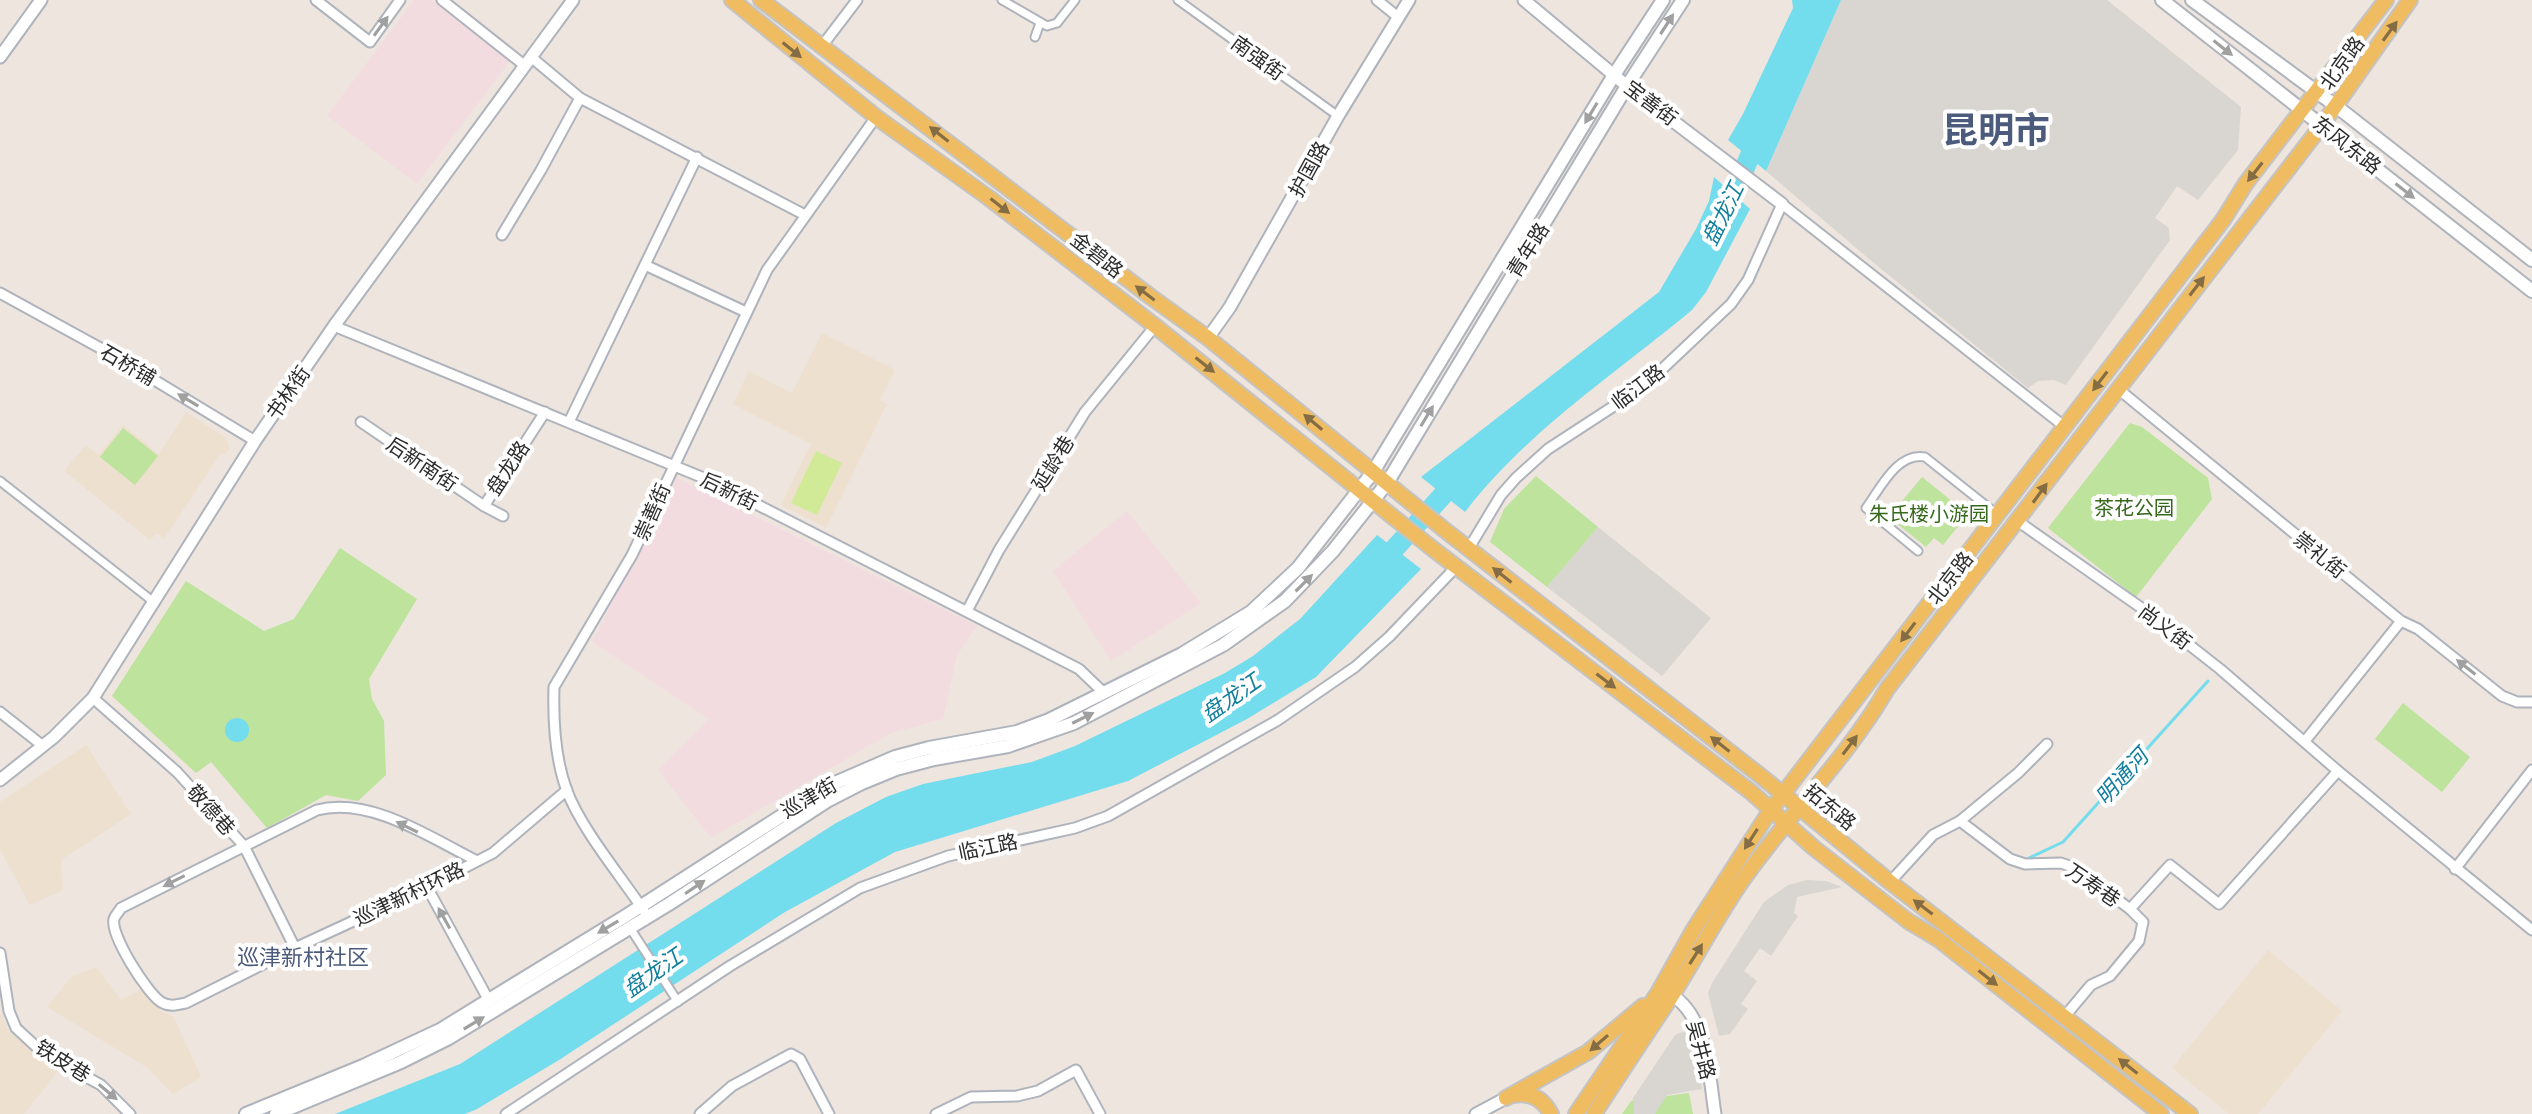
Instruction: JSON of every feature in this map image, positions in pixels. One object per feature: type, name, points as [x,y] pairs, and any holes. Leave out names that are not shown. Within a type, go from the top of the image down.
[{"type":"main road","name":"金碧路","points":[[732,0],[876,117],[989,198],[1155,326],[1433,549]]},
{"type":"main road","name":"金碧路","points":[[761,0],[1208,338],[1446,531]]},
{"type":"main road","name":"青年路","points":[[1360,490],[1663,0]]},
{"type":"main road","name":"青年路","points":[[1378,505],[1387,483],[1627,86],[1683,0]]},
{"type":"main road","name":"东风东路","points":[[2162,0],[2532,291]]},
{"type":"main road","name":"东风东路","points":[[2192,0],[2336,106],[2532,260]]},
{"type":"main road","name":"北京路","points":[[1594,1114],[1665,994],[1703,916],[1770,811],[2065,427],[2386,0]]},
{"type":"main road","name":"北京路","points":[[1576,1114],[1665,994],[1742,881],[1869,721],[1887,689],[2019,522],[2117,388],[2322,125],[2410,0]]},
{"type":"main road","name":"巡津街","points":[[276,1114],[401,1062],[449,1038],[630,928],[644,912],[791,807],[862,770],[929,748],[1017,732],[1104,693],[1218,635],[1251,612],[1298,568],[1360,490]]},
{"type":"main road","name":"巡津街","points":[[246,1114],[408,1046],[862,783],[896,769],[934,759],[1035,738],[1074,723],[1223,645],[1307,582],[1378,505]]},
{"type":"main road","name":"拓东路","points":[[1446,531],[1783,794],[1890,882],[2190,1114]]},
{"type":"main road","name":"拓东路","points":[[1433,549],[1751,792],[1786,825],[1908,921],[1938,939],[2161,1114]]},
{"type":"main road","points":[[1506,1098],[1588,1052],[1665,994]]},
{"type":"main road","points":[[1506,1098],[1520,1094],[1534,1097],[1546,1105],[1551,1114]]},
{"type":"street","points":[[0,57],[41,0]]},
{"type":"street","points":[[316,0],[370,42],[400,0]]},
{"type":"street","points":[[442,0],[580,98],[805,215]]},
{"type":"street","name":"书林街","points":[[0,780],[76,717],[93,698],[255,441],[334,326],[573,0]]},
{"type":"street","points":[[822,46],[857,0]]},
{"type":"street","points":[[1002,0],[1047,26],[1057,23],[1075,0]]},
{"type":"street","name":"南强街","points":[[1178,0],[1338,116]]},
{"type":"street","points":[[1377,0],[1398,17]]},
{"type":"street","name":"护国路","points":[[1208,338],[1238,295],[1338,116],[1409,0]]},
{"type":"street","name":"宝善街","points":[[1524,0],[1627,86],[1782,204]]},
{"type":"street","points":[[1035,37],[1040,23]]},
{"type":"street","points":[[502,235],[580,98]]},
{"type":"street","name":"崇善街","points":[[644,912],[578,813],[567,790],[559,758],[554,687],[632,555],[767,270],[876,117]]},
{"type":"street","points":[[569,422],[697,157]]},
{"type":"street","points":[[1782,204],[2065,427]]},
{"type":"street","name":"临江路","points":[[1469,548],[1501,495],[1516,478],[1548,449],[1658,373],[1731,304],[1748,280],[1782,204]]},
{"type":"street","points":[[645,265],[746,312]]},
{"type":"street","name":"石桥铺","points":[[0,293],[113,355],[255,441]]},
{"type":"street","name":"后新街","points":[[334,326],[711,481],[1079,669],[1104,693]]},
{"type":"street","name":"延龄巷","points":[[967,611],[999,550],[1085,412],[1155,326]]},
{"type":"street","name":"崇礼街","points":[[2117,388],[2401,621],[2418,629],[2502,696],[2517,702],[2532,702]]},
{"type":"street","name":"盘龙路","points":[[503,516],[484,506],[545,412]]},
{"type":"street","name":"后新南街","points":[[361,422],[484,506]]},
{"type":"street","points":[[1918,551],[1866,508],[1886,477],[1915,455],[1925,457],[1998,515]]},
{"type":"street","points":[[0,481],[155,603]]},
{"type":"street","name":"尚义街","points":[[2019,522],[2161,623],[2532,930]]},
{"type":"street","name":"临江路","points":[[506,1114],[730,966],[860,888],[948,856],[1075,828],[1108,816],[1317,695],[1389,637],[1456,567]]},
{"type":"street","points":[[2305,741],[2401,621]]},
{"type":"street","name":"敬德巷","points":[[93,698],[177,772],[244,846],[295,948]]},
{"type":"street","points":[[0,712],[43,746]]},
{"type":"street","points":[[1890,882],[1933,835],[1960,821],[2018,773],[2047,744]]},
{"type":"street","points":[[2455,869],[2532,770]]},
{"type":"street","name":"万寿巷","points":[[1960,821],[2010,859],[2025,864],[2050,861],[2075,868],[2130,909],[2170,865],[2219,904],[2338,771]]},
{"type":"street","points":[[477,861],[493,853],[567,790]]},
{"type":"street","name":"巡津新村环路","points":[[332,806],[351,806],[383,815],[477,861],[186,1003],[172,1006],[160,1002],[129,959],[115,930],[114,919],[121,908],[317,810],[332,806]]},
{"type":"street","points":[[427,887],[488,999]]},
{"type":"street","points":[[2065,1016],[2091,985],[2110,976],[2139,941],[2143,922],[2130,909]]},
{"type":"street","points":[[630,928],[678,1002]]},
{"type":"street","name":"铁皮巷","points":[[0,953],[9,1011],[16,1028],[43,1053],[101,1085],[130,1114]]},
{"type":"street","name":"吴井路","points":[[1665,994],[1685,1003],[1697,1025],[1715,1114]]},
{"type":"street","points":[[700,1114],[732,1086],[791,1054],[800,1059],[829,1114]]},
{"type":"street","points":[[936,1114],[971,1097],[1017,1096],[1038,1091],[1076,1070],[1100,1114]]},
{"type":"street","points":[[1476,1114],[1506,1098]]},
{"type":"shaded area","points":[[414,0],[431,0],[511,60],[417,184],[327,116]]},
{"type":"shaded area","points":[[1841,0],[2107,0],[2241,107],[2238,150],[2198,200],[2177,186],[2155,218],[2169,228],[2170,240],[2066,385],[2054,380],[2038,381],[2028,388],[1766,171]]},
{"type":"shaded area","points":[[822,333],[895,370],[880,400],[887,404],[826,528],[781,505],[811,444],[733,404],[749,371],[792,393]]},
{"type":"shaded area","points":[[186,412],[226,438],[229,449],[225,455],[221,453],[164,539],[157,533],[150,540],[64,471],[86,445],[98,455],[123,425],[159,454]]},
{"type":"shaded area","points":[[676,477],[977,626],[957,655],[943,719],[891,733],[711,838],[658,770],[709,719],[592,642]]},
{"type":"shaded area","points":[[1127,511],[1201,603],[1111,661],[1053,571]]},
{"type":"shaded area","points":[[1598,527],[1711,618],[1662,676],[1547,587]]},
{"type":"shaded area","points":[[86,745],[131,814],[61,860],[63,890],[30,905],[0,849],[0,802]]},
{"type":"shaded area","points":[[1807,880],[1826,881],[1842,887],[1797,897],[1794,913],[1798,916],[1771,956],[1760,948],[1744,971],[1757,981],[1741,1004],[1748,1009],[1730,1034],[1719,1036],[1708,993],[1712,983],[1764,902],[1788,885]]},
{"type":"shaded area","points":[[2268,950],[2342,1011],[2258,1114],[2229,1114],[2172,1068]]},
{"type":"shaded area","points":[[96,967],[121,1000],[145,987],[160,1011],[173,1016],[201,1077],[173,1094],[148,1068],[47,1007],[72,976]]},
{"type":"shaded area","points":[[0,1012],[9,1031],[58,1071],[24,1114],[0,1114]]},
{"type":"shaded area","points":[[1685,1031],[1694,1043],[1702,1089],[1667,1095],[1655,1114],[1634,1114],[1633,1098],[1675,1035]]},
{"type":"green space","name":"茶花公园","points":[[2130,423],[2142,427],[2208,478],[2212,499],[2136,597],[2048,528]]},
{"type":"green space","points":[[123,428],[158,456],[135,485],[100,457]]},
{"type":"green space","points":[[816,451],[842,463],[817,515],[791,503]]},
{"type":"green space","points":[[1536,476],[1598,527],[1547,587],[1490,542],[1504,509]]},
{"type":"green space","name":"朱氏楼小游园","points":[[1922,477],[1968,514],[1943,545],[1934,538],[1926,547],[1895,522],[1904,511],[1898,506]]},
{"type":"green space","points":[[340,548],[417,599],[369,679],[372,699],[384,721],[386,775],[358,801],[326,795],[267,828],[211,762],[196,773],[112,696],[186,581],[264,631],[294,619]]},
{"type":"green space","points":[[2403,703],[2470,757],[2442,792],[2375,739]]},
{"type":"green space","points":[[1689,1093],[1693,1114],[1622,1114],[1631,1101]]},
{"type":"water","points":[[1792,0],[1841,0],[1766,171],[1728,140],[1793,8]]},
{"type":"water","points":[[1714,177],[1750,209],[1706,292],[1692,310],[1544,429],[1490,482],[1465,512],[1421,477],[1659,292],[1696,229],[1709,201]]},
{"type":"water","points":[[1377,535],[1421,569],[1316,677],[1247,719],[1128,781],[895,852],[785,912],[559,1060],[477,1109],[465,1114],[335,1114],[460,1064],[836,823],[886,797],[923,784],[1032,762],[1075,746],[1225,673],[1253,656],[1300,619]]},
{"type":"water","points":[[237,718],[248,725],[249,730],[242,741],[237,742],[226,735],[225,730],[232,719]]},
{"type":"waterway","name":"盘龙江","points":[[1724,217],[1760,132]]},
{"type":"waterway","name":"盘龙江","points":[[1378,567],[1461,475]]},
{"type":"waterway","name":"明通河","points":[[2027,859],[2063,842],[2208,681]]},
{"type":"district","name":"昆明市","points":[[1996,130]]},
{"type":"district","name":"巡津新村社区","points":[[303,957]]}]
